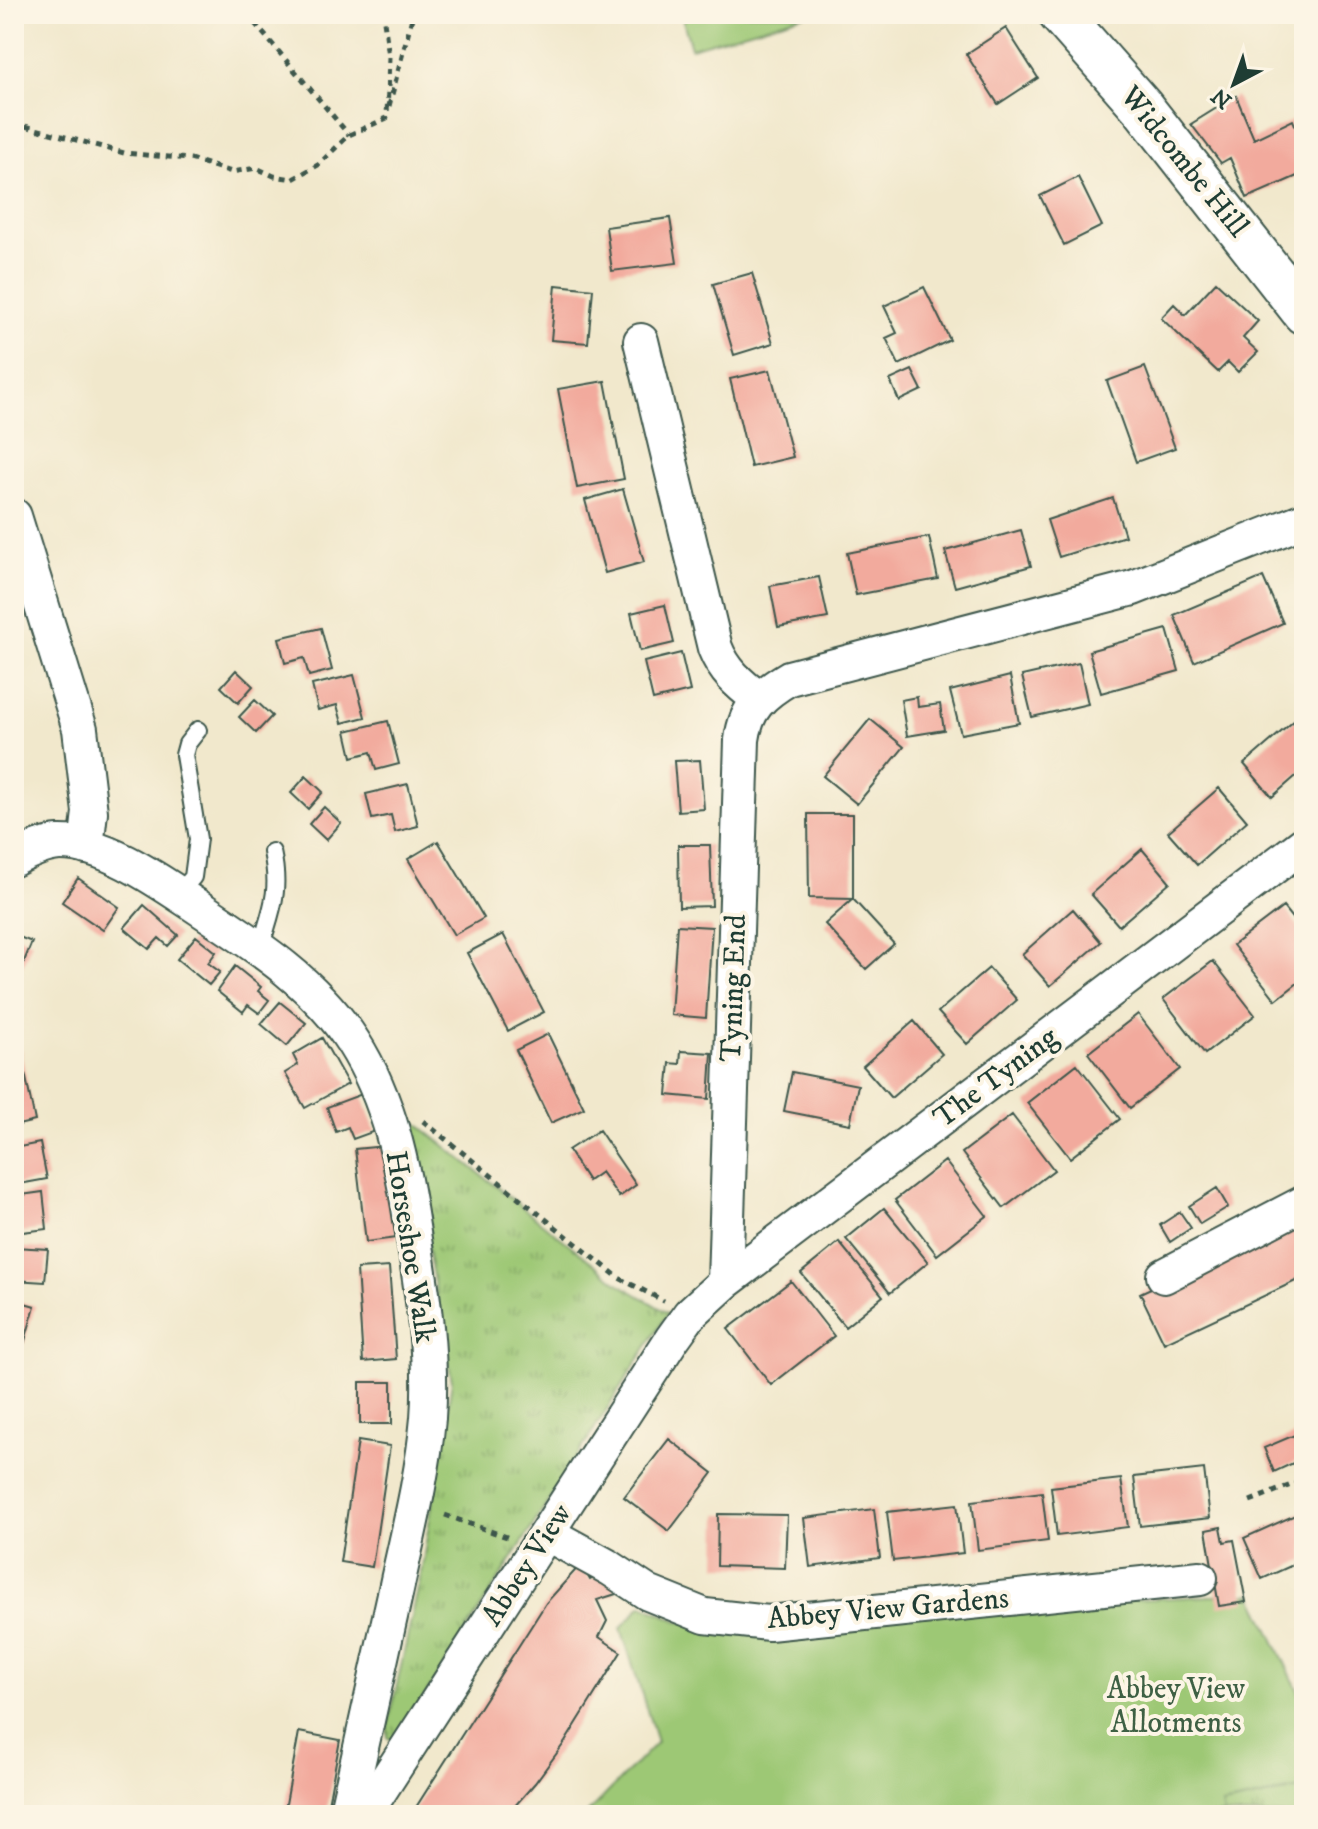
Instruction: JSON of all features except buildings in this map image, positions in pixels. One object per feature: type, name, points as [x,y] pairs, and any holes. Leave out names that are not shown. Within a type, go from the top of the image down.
[{"type":"street","name":"Widcombe Hill","points":[[1060,14],[1142,107],[1304,313]]},
{"type":"street","points":[[641,341],[715,648],[721,664],[759,699],[789,678],[1133,588],[1304,520]]},
{"type":"street","points":[[14,516],[80,729],[90,812],[86,847]]},
{"type":"street","name":"Tyning End","points":[[725,1282],[742,740],[744,721],[759,699]]},
{"type":"street","name":"Horseshoe Walk","points":[[14,859],[58,843],[86,847],[121,860],[178,894],[260,949],[315,994],[347,1033],[384,1105],[403,1167],[426,1319],[428,1417],[414,1504],[346,1815]]},
{"type":"street","name":"The Tyning","points":[[690,1314],[725,1282],[1304,844]]},
{"type":"street","points":[[1164,1276],[1304,1203]]},
{"type":"street","name":"Abbey View","points":[[364,1815],[690,1314]]},
{"type":"street","name":"Abbey View Gardens","points":[[542,1542],[610,1568],[648,1593],[705,1616],[769,1623],[1200,1578]]},
{"type":"lane","points":[[178,894],[196,869],[198,839],[184,755],[187,744],[198,730]]},
{"type":"lane","points":[[260,949],[277,891],[278,877],[272,852]]},
{"type":"path","points":[[247,14],[349,135]]},
{"type":"path","points":[[383,14],[389,56],[387,118]]},
{"type":"path","points":[[387,118],[413,14]]},
{"type":"path","points":[[14,123],[124,153],[190,159],[232,172],[256,168],[274,176],[293,179],[318,165],[349,135],[387,118]]},
{"type":"path","points":[[384,1105],[402,1104],[619,1278],[690,1314]]},
{"type":"path","points":[[1250,1501],[1304,1480]]},
{"type":"path","points":[[414,1504],[517,1541],[542,1542]]},
{"type":"path","points":[[1266,1815],[1304,1809]]},
{"type":"green space","points":[[681,14],[808,14],[691,48]]},
{"type":"green space","points":[[410,1121],[618,1283],[668,1313],[400,1735],[393,1740],[388,1738],[387,1730],[420,1580],[452,1381],[405,1123]]},
{"type":"green space","name":"Abbey View Allotments","points":[[1252,1594],[1304,1703],[1304,1788],[1222,1805],[1224,1815],[586,1815],[657,1742],[621,1628],[642,1605],[680,1622]]},
{"type":"green space","points":[[1304,1788],[1304,1815],[1224,1815],[1222,1805]]}]
